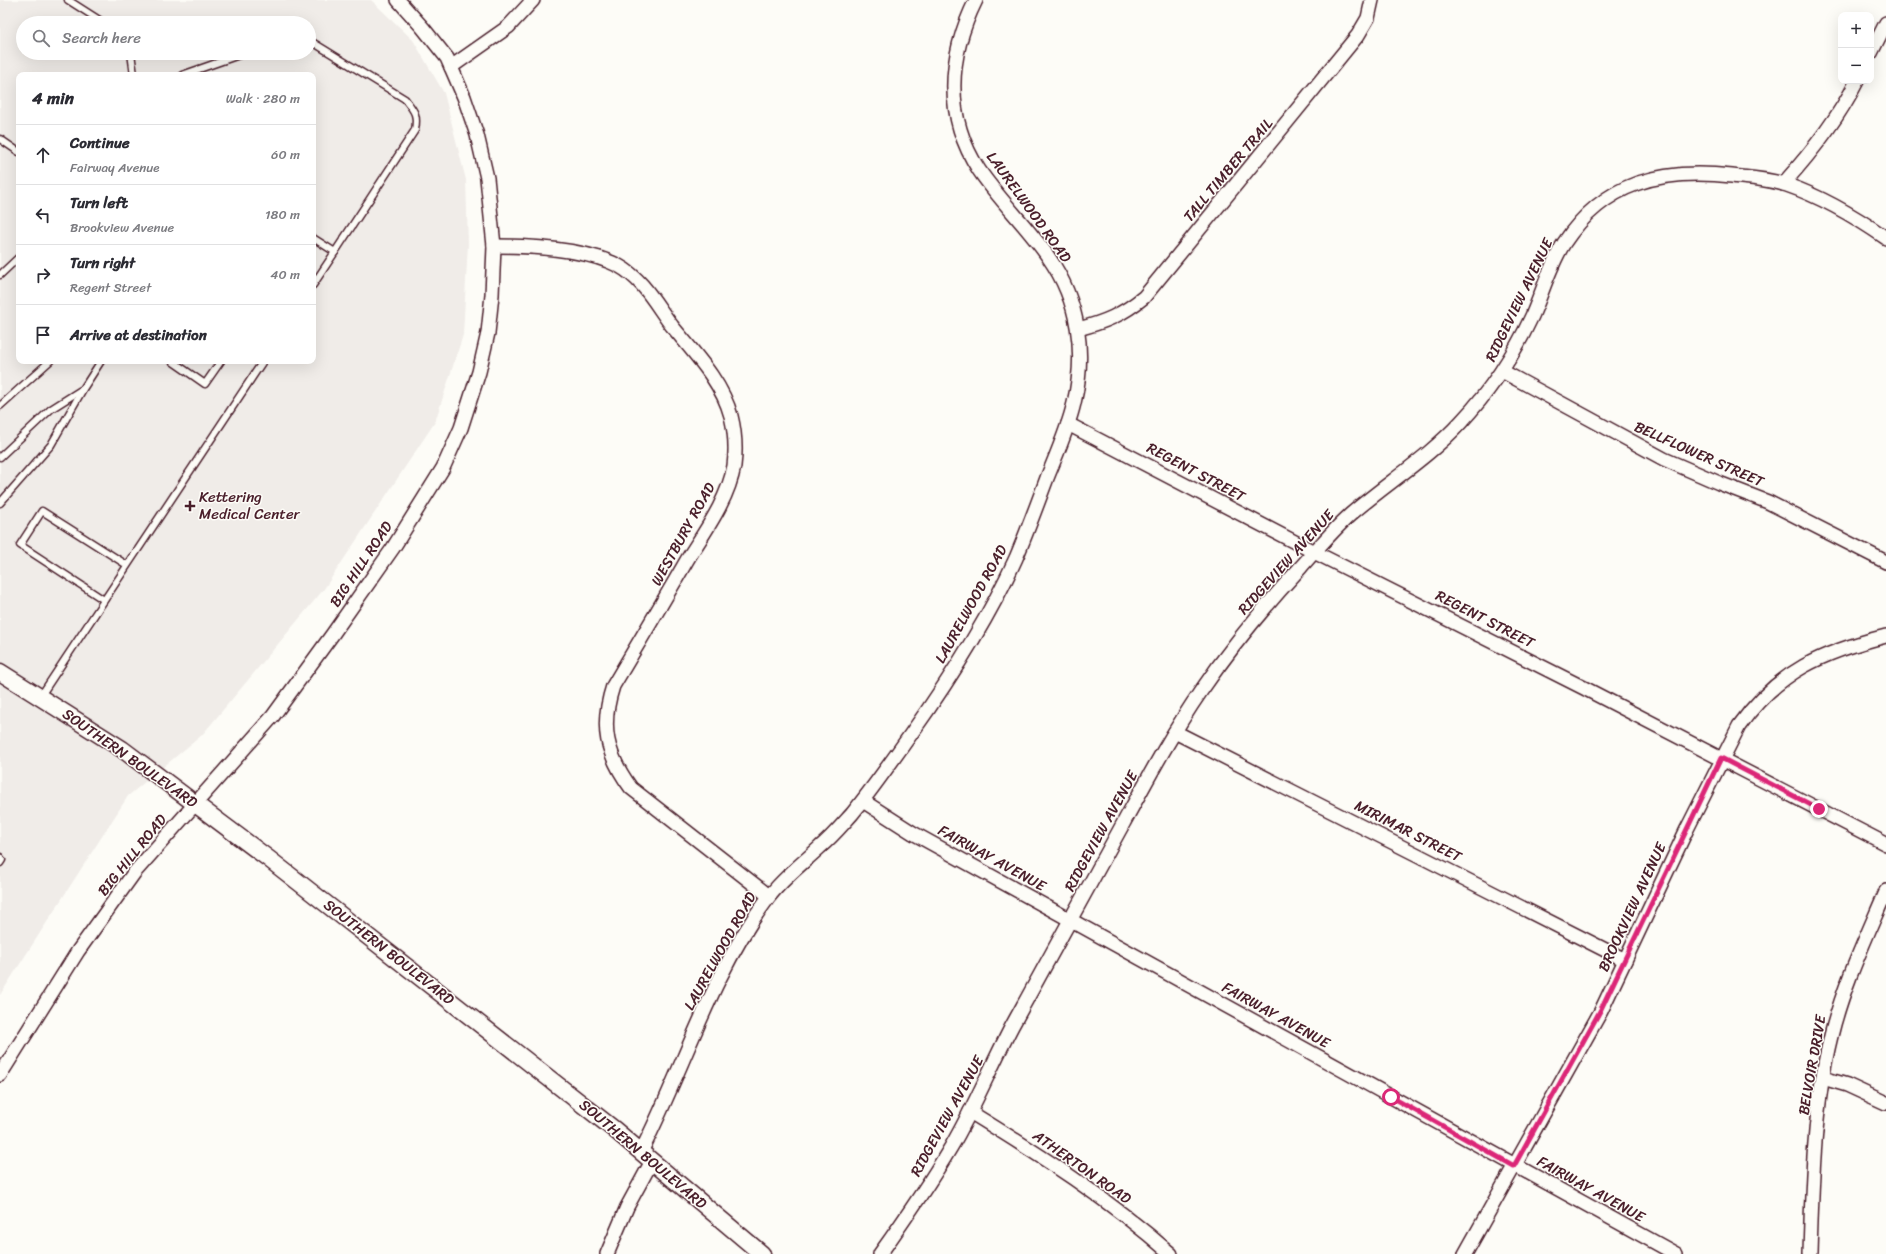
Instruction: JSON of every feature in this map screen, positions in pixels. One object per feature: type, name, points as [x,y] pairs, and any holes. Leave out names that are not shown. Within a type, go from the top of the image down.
[{"type":"street","name":"BIG HILL ROAD","points":[[0,1074],[78,951],[134,873],[273,716],[393,548],[443,468],[461,428],[479,372],[485,346],[492,296],[494,246],[487,178],[477,135],[464,97],[447,58],[398,0]]},
{"type":"street","points":[[451,67],[508,28],[533,0]]},
{"type":"street","name":"LAURELWOOD ROAD","points":[[607,1254],[627,1207],[646,1156],[655,1124],[702,1015],[718,983],[769,896],[789,874],[823,845],[863,801],[931,706],[997,597],[1015,560],[1033,518],[1068,424],[1080,373],[1078,329],[1075,313],[1065,287],[1050,260],[980,171],[959,127],[953,86],[955,62],[962,34],[976,0]]},
{"type":"street","name":"TALL TIMBER TRAIL","points":[[1078,329],[1113,318],[1129,309],[1144,297],[1358,35],[1368,18],[1372,0]]},
{"type":"street","points":[[1874,48],[1886,23]]},
{"type":"street","points":[[1783,184],[1808,156],[1831,126],[1855,84]]},
{"type":"street","name":"RIDGEVIEW AVENUE","points":[[880,1254],[918,1201],[970,1112],[1011,1030],[1070,919],[1175,732],[1198,694],[1266,605],[1314,552],[1347,518],[1434,449],[1460,424],[1488,391],[1502,371],[1532,316],[1554,260],[1566,240],[1581,222],[1598,206],[1639,182],[1656,176],[1684,173],[1712,174],[1768,180],[1783,184],[1812,195],[1866,224],[1886,238]]},
{"type":"street","name":"WESTBURY ROAD","points":[[494,246],[515,246],[586,254],[604,259],[628,272],[652,296],[711,375],[731,416],[735,437],[735,458],[734,467],[724,496],[613,686],[608,702],[606,722],[612,756],[620,773],[631,788],[769,896]]},
{"type":"street","name":"BELLFLOWER STREET","points":[[1502,371],[1664,459],[1768,502],[1886,562]]},
{"type":"street","name":"REGENT STREET","points":[[1068,424],[1314,552],[1369,578],[1886,844]]},
{"type":"street","name":"BROOKVIEW AVENUE","points":[[1464,1254],[1600,1011],[1626,960],[1721,758],[1748,712],[1773,687],[1802,666],[1825,654],[1847,646],[1886,636]]},
{"type":"street","name":"SOUTHERN BOULEVARD","points":[[0,672],[122,749],[195,804],[504,1042],[646,1156],[762,1254]]},
{"type":"street","name":"MIRIMAR STREET","points":[[1175,732],[1626,960]]},
{"type":"street","name":"FAIRWAY AVENUE","points":[[863,801],[913,833],[1514,1166],[1676,1254]]},
{"type":"street","name":"BELVOIR DRIVE","points":[[1810,1254],[1813,1182],[1823,1078],[1831,1037],[1841,1003],[1886,891]]},
{"type":"street","points":[[1823,1078],[1847,1085],[1886,1103]]},
{"type":"street","name":"ATHERTON ROAD","points":[[970,1112],[1070,1175],[1106,1201],[1171,1254]]},
{"type":"lane","points":[[68,0],[93,16]]},
{"type":"lane","points":[[316,44],[405,99],[414,110],[417,118],[415,130],[316,280]]},
{"type":"lane","points":[[132,60],[134,72]]},
{"type":"lane","points":[[191,72],[225,60]]},
{"type":"lane","points":[[0,139],[16,150]]},
{"type":"lane","points":[[316,240],[335,252]]},
{"type":"lane","points":[[0,275],[16,260]]},
{"type":"lane","points":[[0,406],[47,364]]},
{"type":"lane","points":[[0,502],[51,445],[99,364]]},
{"type":"lane","points":[[176,364],[205,384],[219,364]]},
{"type":"lane","points":[[40,697],[261,364]]},
{"type":"lane","points":[[0,457],[51,409],[83,389]]},
{"type":"lane","points":[[104,600],[20,545],[42,512],[128,565]]},
{"type":"lane","points":[[0,857],[2,860],[0,863]]},
{"type":"shaded area","name":"Kettering Medical Center","points":[[0,0],[371,0],[413,40],[444,93],[466,180],[468,244],[463,335],[435,422],[324,589],[202,735],[128,796],[0,995]]},
{"type":"place","name":"Kettering Medical Center","points":[[190,506]]},
{"type":"route","points":[[1391,1097],[1514,1166],[1600,1011],[1626,960],[1686,829],[1721,758],[1819,809]]}]
